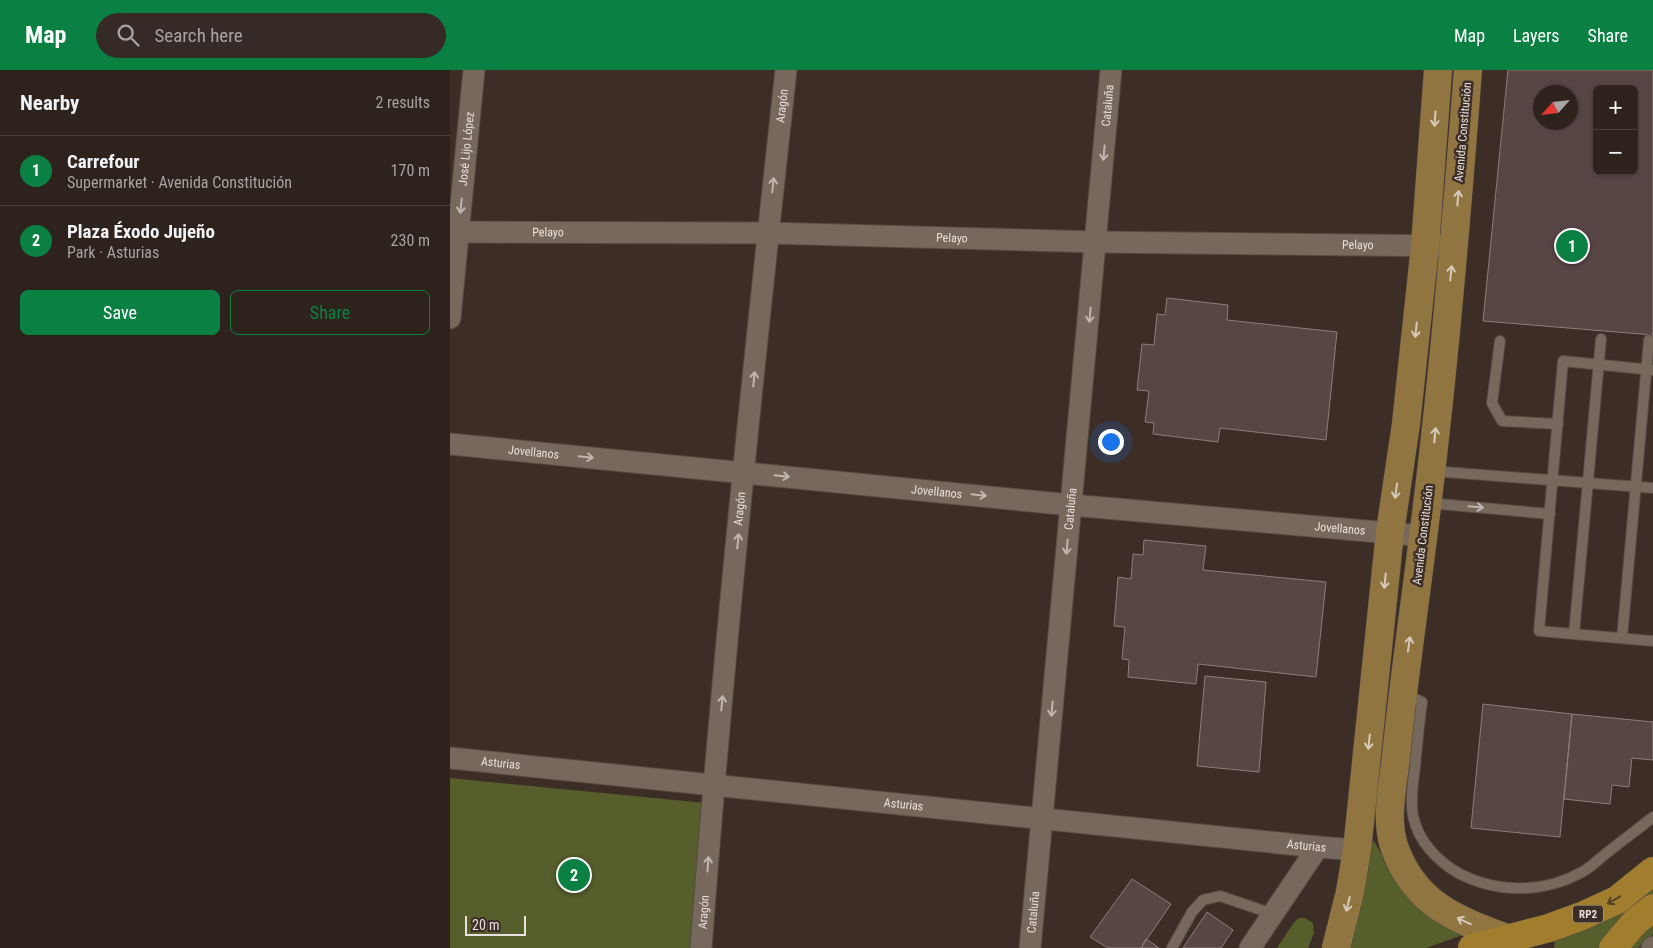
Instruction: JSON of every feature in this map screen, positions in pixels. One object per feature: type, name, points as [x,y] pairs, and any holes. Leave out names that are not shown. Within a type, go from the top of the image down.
[{"type":"highway","name":"RP2","points":[[1472,948],[1511,939],[1582,916],[1617,900],[1653,871]]},
{"type":"highway","points":[[1613,948],[1635,922],[1653,908]]},
{"type":"highway","name":"Avenida Constitución","points":[[1511,939],[1540,948]]},
{"type":"main road","points":[[1336,948],[1358,850],[1390,532],[1406,424],[1425,246],[1438,70]]},
{"type":"main road","name":"Avenida Constitución","points":[[1468,70],[1454,246],[1431,471],[1424,536],[1402,692],[1390,819],[1393,843],[1408,878],[1418,889],[1440,908],[1478,928],[1511,939]]},
{"type":"street","name":"José Lijo López","points":[[450,318],[454,232],[474,70]]},
{"type":"street","name":"Aragón","points":[[702,948],[713,784],[786,70]]},
{"type":"street","name":"Cataluña","points":[[1030,948],[1112,70]]},
{"type":"street","name":"Pelayo","points":[[454,232],[768,233],[1096,242],[1454,246]]},
{"type":"street","name":"Jovellanos","points":[[450,444],[1072,505],[1424,536]]},
{"type":"street","name":"Asturias","points":[[450,758],[1358,850]]},
{"type":"street","points":[[1250,948],[1318,847]]},
{"type":"lane","points":[[1574,634],[1601,339]]},
{"type":"lane","points":[[1622,638],[1636,486],[1650,370],[1649,340]]},
{"type":"lane","points":[[1500,342],[1492,403],[1502,421],[1558,424]]},
{"type":"lane","points":[[1650,370],[1563,361],[1540,631],[1653,641]]},
{"type":"lane","points":[[1431,471],[1653,488]]},
{"type":"lane","points":[[1427,503],[1550,514]]},
{"type":"lane","points":[[1402,692],[1422,702],[1412,792],[1414,817],[1422,839],[1437,858],[1452,870],[1468,878],[1495,886],[1525,889],[1544,887],[1564,881],[1585,870],[1653,817]]},
{"type":"lane","points":[[1172,948],[1192,912],[1203,900],[1220,896],[1273,914]]},
{"type":"green space","points":[[450,778],[705,803],[692,948],[450,948]]},
{"type":"green space","points":[[1374,841],[1393,875],[1465,932],[1460,936],[1426,948],[1346,948],[1370,843]]},
{"type":"green space","points":[[1653,884],[1653,895],[1607,936],[1600,948],[1554,948],[1555,940],[1559,937],[1611,918]]},
{"type":"green space","points":[[1299,918],[1305,918],[1313,923],[1314,933],[1308,948],[1277,948],[1294,922]]},
{"type":"green space","points":[[1653,919],[1653,934],[1638,948],[1625,948]]},
{"type":"building","points":[[1508,70],[1653,70],[1653,335],[1483,321]]},
{"type":"building","points":[[1167,298],[1228,305],[1227,320],[1337,332],[1326,440],[1220,428],[1218,442],[1153,434],[1154,423],[1145,422],[1149,391],[1137,390],[1142,344],[1154,345],[1157,314],[1165,315]]},
{"type":"building","points":[[1144,540],[1206,546],[1203,570],[1326,582],[1316,677],[1198,664],[1196,684],[1128,677],[1129,660],[1122,659],[1125,627],[1114,626],[1118,577],[1131,579],[1133,554],[1143,555]]},
{"type":"building","points":[[1205,676],[1266,682],[1259,772],[1197,766]]},
{"type":"building","points":[[1483,704],[1572,714],[1560,837],[1471,828]]},
{"type":"building","points":[[1572,714],[1653,722],[1653,760],[1632,758],[1629,787],[1612,785],[1610,804],[1564,799]]},
{"type":"building","points":[[1132,879],[1171,904],[1141,948],[1108,948],[1090,937]]},
{"type":"building","points":[[1207,912],[1233,930],[1221,948],[1183,948]]},
{"type":"building","points":[[1146,939],[1159,948],[1141,948]]},
{"type":"place","name":"Carrefour","points":[[1572,246]]},
{"type":"place","name":"Plaza Éxodo Jujeño","points":[[574,875]]}]
